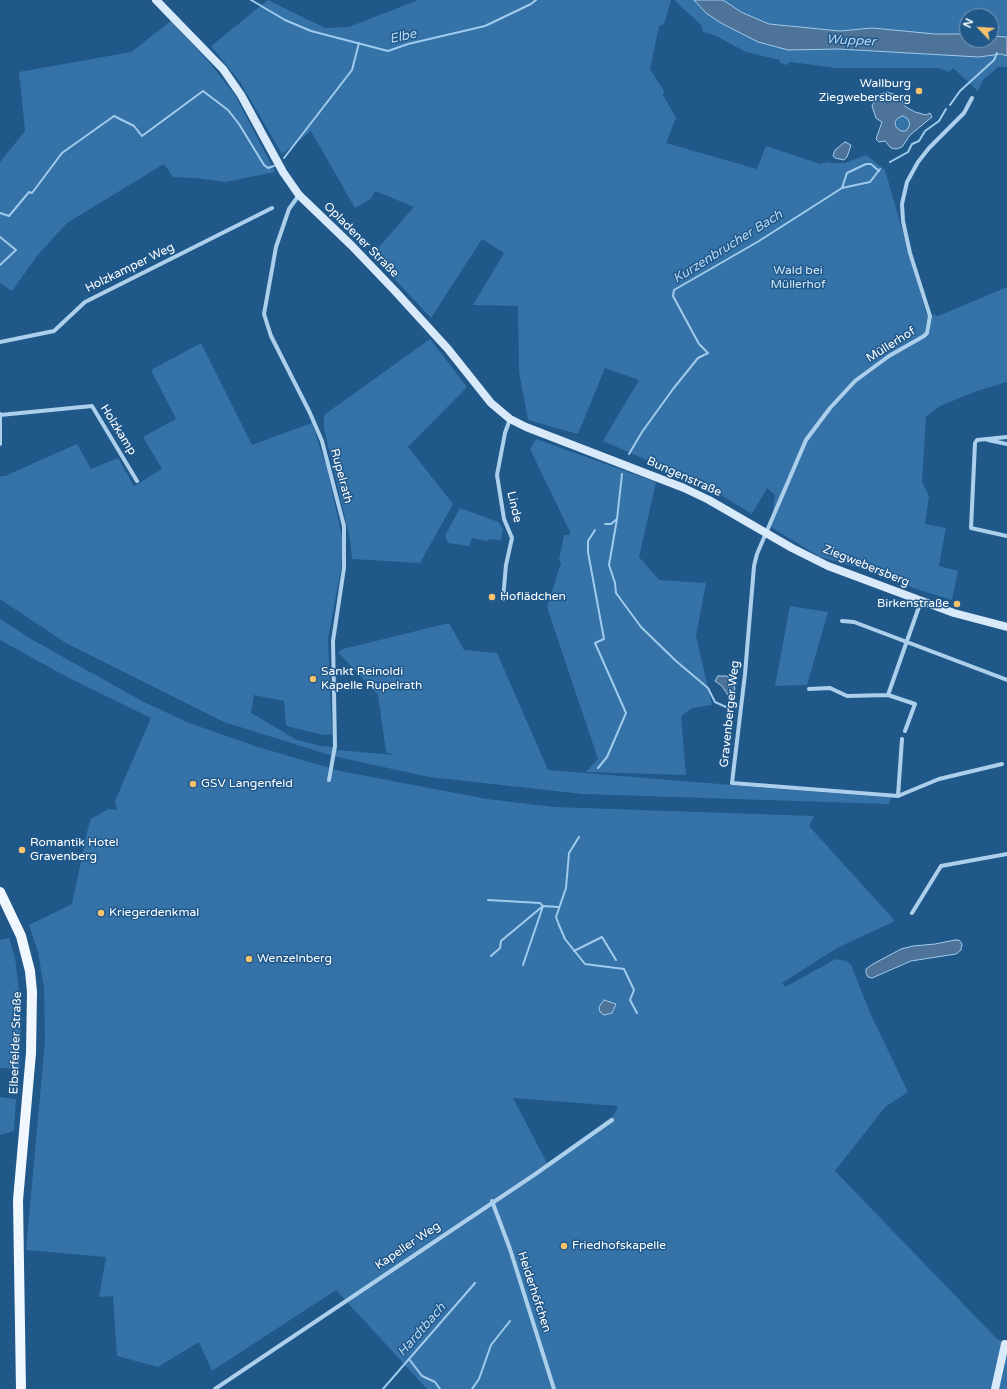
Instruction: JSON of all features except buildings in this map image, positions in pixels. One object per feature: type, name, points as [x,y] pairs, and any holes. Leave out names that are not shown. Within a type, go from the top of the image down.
[{"type":"main road","name":"Opladener Straße","points":[[156,0],[206,49],[222,69],[241,95],[283,172],[299,195],[356,250],[430,328],[491,404],[510,419],[526,427],[589,452]]},
{"type":"main road","name":"Bungenstraße","points":[[589,452],[684,488],[765,533]]},
{"type":"main road","name":"Ziegwebersberg","points":[[765,533],[828,566],[886,586],[954,613],[1007,627]]},
{"type":"main road","name":"Elberfelder Straße","points":[[0,892],[21,936],[30,971],[32,992],[31,1053],[18,1200],[20,1389]]},
{"type":"main road","points":[[994,1389],[1005,1344]]},
{"type":"street","name":"Müllerhof","points":[[765,533],[806,440],[830,408],[855,381],[889,356],[927,333],[930,316],[910,253],[903,221],[902,204],[907,182],[918,162],[929,148],[964,113],[972,98]]},
{"type":"street","name":"Rupelrath","points":[[299,195],[289,209],[276,247],[264,314],[276,348],[310,413],[322,441],[344,526],[344,568],[334,641],[335,746],[329,780]]},
{"type":"street","name":"Holzkamper Weg","points":[[0,342],[54,332],[85,302],[272,208]]},
{"type":"street","name":"Holzkamp","points":[[0,444],[0,414],[92,406],[137,481]]},
{"type":"street","name":"Linde","points":[[503,599],[506,565],[512,538],[504,519],[497,475],[505,433],[510,419]]},
{"type":"street","points":[[1007,437],[977,440],[975,443],[971,528],[1007,536]]},
{"type":"street","points":[[985,439],[1007,444]]},
{"type":"street","name":"Gravenberger Weg","points":[[765,533],[754,566],[744,686],[732,783],[898,796],[940,779],[1002,764]]},
{"type":"street","points":[[888,695],[921,601]]},
{"type":"street","points":[[842,621],[854,622],[1007,680]]},
{"type":"street","points":[[809,690],[830,688],[847,696],[888,695],[915,704],[905,732]]},
{"type":"street","points":[[898,796],[902,739]]},
{"type":"street","points":[[912,913],[941,866],[1007,854]]},
{"type":"street","name":"Kapeller Weg","points":[[215,1389],[492,1201],[534,1175],[612,1120]]},
{"type":"street","name":"Heiderhöfchen","points":[[492,1201],[510,1249],[554,1389]]},
{"type":"green space","name":"Wald bei Müllerhof","points":[[268,0],[325,28],[349,27],[418,0],[671,0],[664,24],[659,26],[650,69],[664,91],[663,95],[676,118],[666,143],[757,169],[766,146],[820,164],[827,162],[845,163],[866,155],[885,170],[926,313],[938,316],[1007,287],[1007,382],[977,391],[940,406],[926,417],[922,482],[929,496],[925,524],[946,528],[939,566],[958,571],[952,600],[913,588],[880,574],[820,557],[771,527],[775,495],[767,488],[752,514],[706,486],[603,441],[639,380],[605,368],[578,434],[528,420],[519,372],[518,306],[473,305],[504,253],[482,239],[431,318],[372,255],[414,207],[375,191],[371,199],[355,208],[311,131],[282,154],[240,82],[211,46]]},
{"type":"green space","points":[[674,0],[694,0],[721,23],[758,42],[788,50],[838,49],[979,57],[1001,54],[1007,56],[1007,67],[998,67],[983,80],[978,91],[953,68],[949,72],[938,68],[837,68],[790,62],[787,65],[780,63],[780,60],[746,52],[716,36],[703,32],[702,26]]},
{"type":"green space","points":[[723,0],[1007,0],[1007,37],[999,36],[999,8],[959,8],[959,34],[935,34],[872,28],[840,31],[769,24],[741,12]]},
{"type":"green space","points":[[171,21],[209,62],[235,95],[275,172],[225,182],[173,177],[164,164],[67,223],[37,256],[12,291],[0,283],[0,162],[25,131],[19,72],[131,52]]},
{"type":"green space","points":[[900,117],[906,117],[910,121],[910,127],[906,131],[900,131],[896,127],[896,121]]},
{"type":"green space","points":[[430,339],[467,387],[408,447],[453,504],[420,563],[352,559],[350,539],[324,428],[324,415]]},
{"type":"green space","points":[[201,343],[252,445],[312,423],[327,469],[343,541],[341,569],[328,639],[332,734],[324,735],[286,725],[284,701],[254,695],[251,713],[297,740],[321,746],[333,747],[336,750],[395,755],[386,752],[378,695],[338,652],[343,649],[449,623],[464,650],[497,653],[548,770],[891,798],[889,804],[583,794],[429,777],[333,756],[224,722],[66,643],[0,599],[0,476],[5,476],[77,444],[91,469],[118,458],[134,486],[162,469],[143,437],[176,419],[151,370]]},
{"type":"green space","points":[[536,439],[656,482],[639,557],[659,580],[706,583],[696,636],[712,705],[692,708],[681,716],[686,775],[586,772],[598,759],[547,607],[561,563],[559,560],[564,535],[570,535],[570,532],[530,449]]},
{"type":"green space","points":[[460,508],[498,522],[503,529],[501,540],[489,539],[487,541],[472,538],[469,546],[448,543],[445,536]]},
{"type":"green space","points":[[790,606],[828,612],[807,685],[775,686]]},
{"type":"green space","points":[[0,619],[31,639],[142,701],[189,723],[258,747],[340,771],[487,799],[554,807],[814,816],[809,826],[895,921],[837,948],[782,983],[785,987],[836,959],[846,961],[851,965],[871,1015],[908,1092],[885,1107],[835,1171],[997,1339],[1007,1343],[1007,1389],[427,1389],[336,1290],[212,1371],[199,1342],[158,1367],[117,1356],[113,1296],[99,1297],[106,1257],[26,1250],[45,1042],[44,988],[38,952],[29,925],[72,904],[91,819],[108,809],[117,810],[115,801],[151,718],[69,678],[0,640]],"holes":[[[513,1098],[618,1106],[614,1115],[547,1163]]]},
{"type":"green space","points":[[9,938],[15,957],[21,1009],[20,1069],[0,1068],[0,940]]},
{"type":"green space","points":[[0,1097],[16,1099],[14,1131],[0,1135]]},
{"type":"water","name":"Wupper","points":[[694,0],[723,0],[741,12],[769,24],[840,31],[872,28],[935,34],[959,34],[959,48],[999,48],[999,36],[1007,37],[1007,56],[1001,54],[979,57],[838,49],[788,50],[758,42],[721,23],[706,13]]},
{"type":"water","points":[[887,92],[899,96],[906,107],[915,112],[926,115],[930,113],[932,117],[910,135],[902,147],[896,149],[891,148],[885,141],[879,142],[876,139],[882,122],[876,118],[872,106],[878,95]],"holes":[[[903,116],[908,119],[910,125],[906,131],[901,131],[896,127],[895,122],[898,118]]]},
{"type":"water","points":[[845,142],[851,145],[847,157],[844,160],[835,158],[833,156],[835,150]]},
{"type":"water","points":[[718,676],[727,676],[734,685],[735,689],[732,694],[728,695],[722,686],[715,681]]},
{"type":"water","points":[[959,940],[962,944],[961,950],[956,954],[911,961],[872,978],[868,977],[866,973],[866,969],[873,964],[901,949]]},
{"type":"water","points":[[604,1000],[616,1004],[612,1013],[604,1015],[600,1012],[599,1007]]},
{"type":"waterway","name":"Elbe","points":[[251,0],[285,20],[311,31],[388,51],[408,44],[485,26],[531,4],[536,0]]},
{"type":"waterway","points":[[284,158],[352,70],[359,43]]},
{"type":"waterway","name":"Kurzenbrucher Bach","points":[[950,105],[960,91],[994,60],[997,53]]},
{"type":"waterway","points":[[0,213],[9,216],[29,192],[32,193],[62,153],[114,116],[134,126],[142,136],[203,91],[228,110],[239,124],[264,165],[268,168],[274,166]]},
{"type":"waterway","name":"Kurzenbrucher Bach","points":[[890,162],[908,152],[912,144],[919,141],[925,131],[939,121],[946,109]]},
{"type":"waterway","name":"Kurzenbrucher Bach","points":[[629,454],[642,432],[673,389],[698,358],[708,353],[699,344],[673,296],[674,290],[759,241],[842,188],[847,173],[866,164],[871,164],[879,171]]},
{"type":"waterway","name":"Kurzenbrucher Bach","points":[[842,188],[870,182],[880,169]]},
{"type":"waterway","points":[[0,237],[16,250],[0,265]]},
{"type":"waterway","name":"Kurzenbrucher Bach","points":[[605,524],[611,524],[617,519],[622,474]]},
{"type":"waterway","points":[[617,519],[609,565],[615,583],[616,593],[641,627],[676,661],[708,688],[715,702],[726,707]]},
{"type":"waterway","name":"Kurzenbrucher Bach","points":[[595,530],[588,541],[588,552],[604,639],[595,643],[626,713],[607,757],[598,768]]},
{"type":"waterway","name":"Kurzenbrucher Bach","points":[[579,837],[569,853],[566,888],[556,917],[565,939],[585,964],[624,969],[634,990],[630,1000],[637,1013]]},
{"type":"waterway","points":[[488,900],[540,903],[543,906],[523,965]]},
{"type":"waterway","points":[[491,956],[500,948],[501,941],[543,906],[558,907]]},
{"type":"waterway","points":[[574,951],[602,937],[616,960]]},
{"type":"waterway","name":"Hardtbach","points":[[383,1389],[475,1283]]},
{"type":"waterway","points":[[472,1389],[479,1379],[491,1345],[510,1321]]},
{"type":"waterway","points":[[409,1359],[422,1376],[435,1382],[440,1389]]},
{"type":"place","name":"Wallburg Ziegwebersberg","points":[[919,91]]},
{"type":"place","name":"Hoflädchen","points":[[492,597]]},
{"type":"place","name":"Birkenstraße","points":[[957,604]]},
{"type":"place","name":"Sankt Reinoldi Kapelle Rupelrath","points":[[313,679]]},
{"type":"place","name":"GSV Langenfeld","points":[[193,784]]},
{"type":"place","name":"Romantik Hotel Gravenberg","points":[[22,850]]},
{"type":"place","name":"Kriegerdenkmal","points":[[101,913]]},
{"type":"place","name":"Wenzelnberg","points":[[249,959]]},
{"type":"place","name":"Friedhofskapelle","points":[[564,1246]]}]
